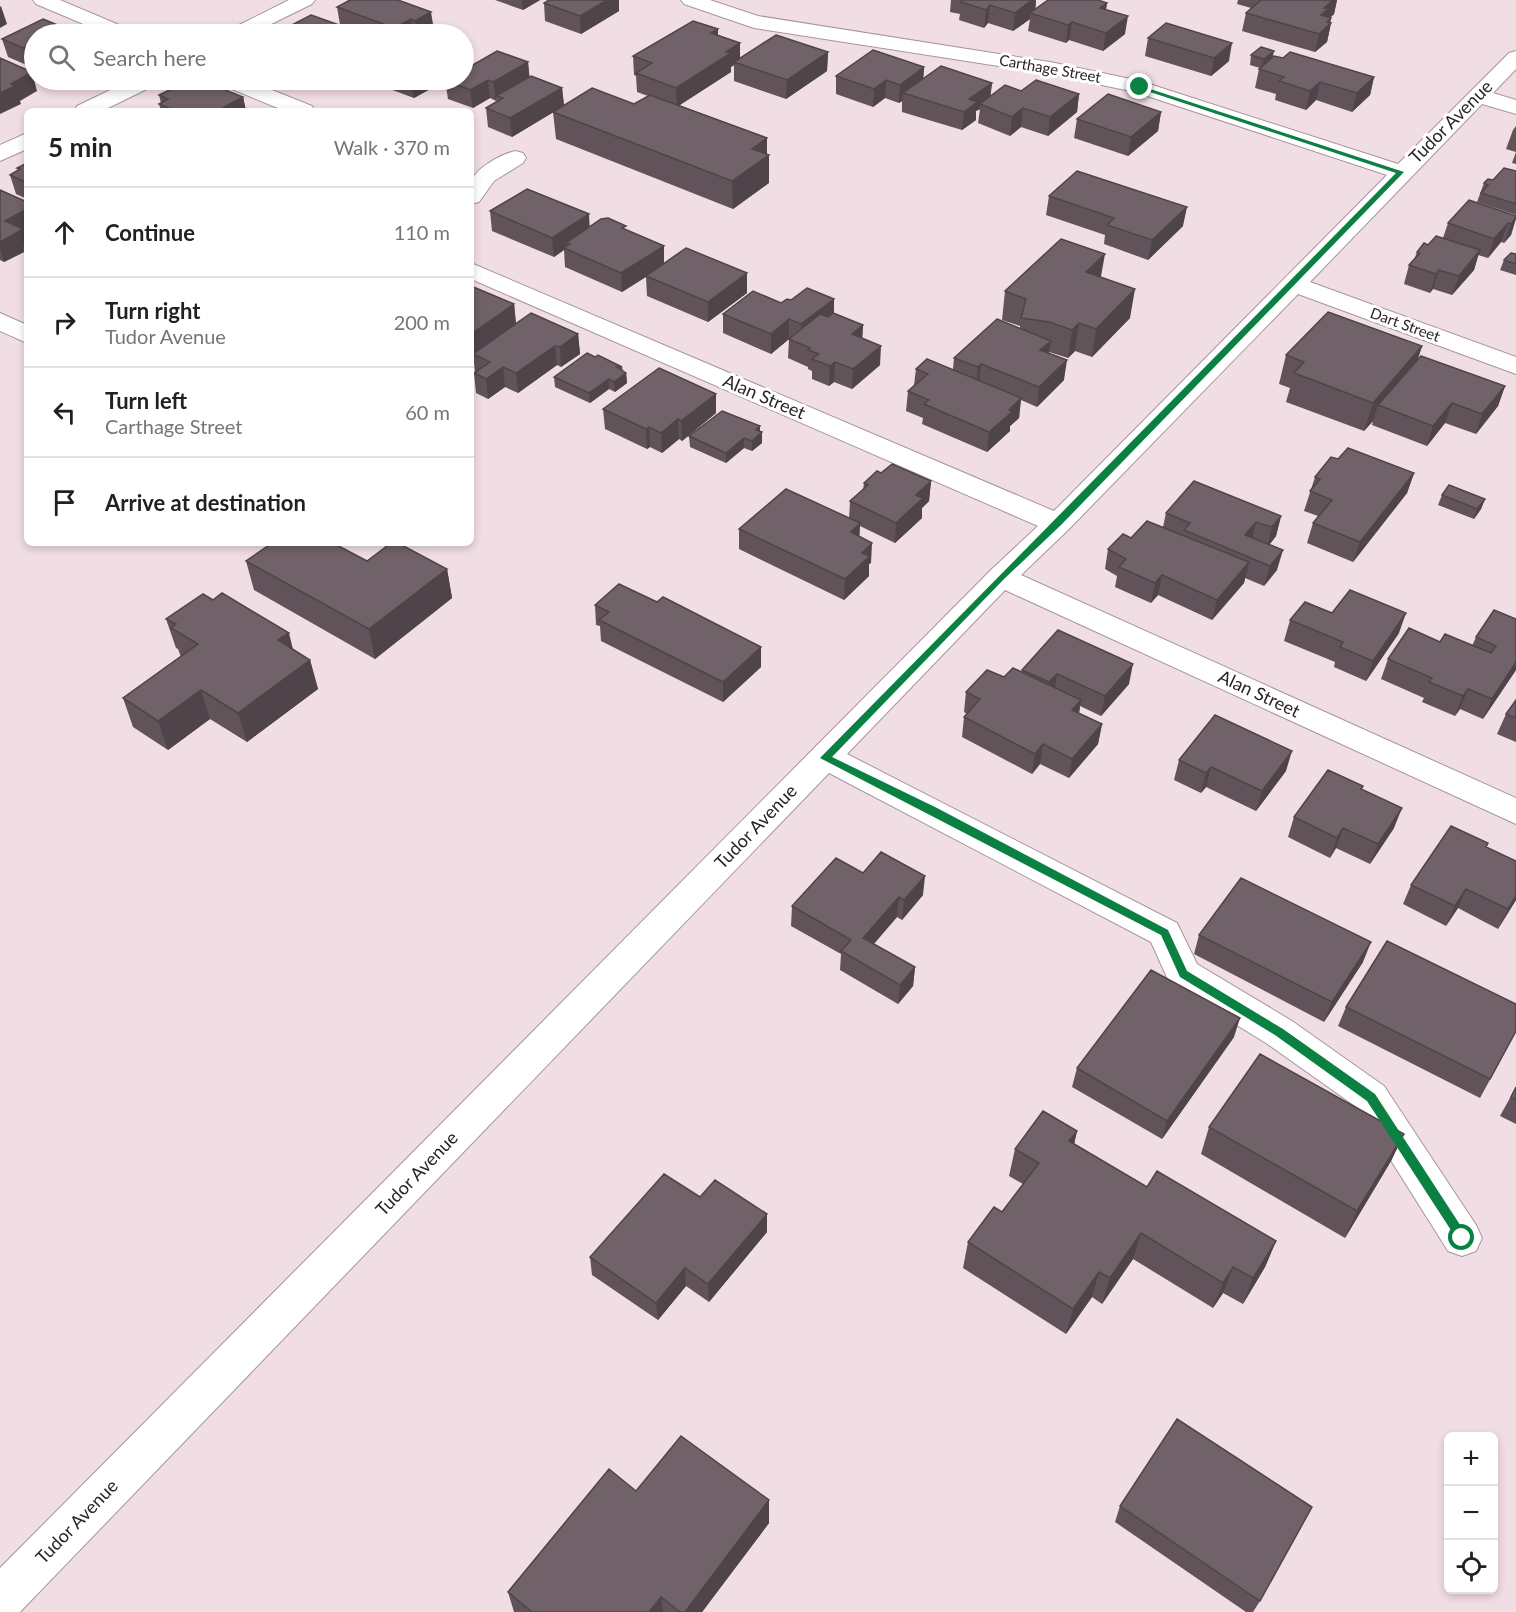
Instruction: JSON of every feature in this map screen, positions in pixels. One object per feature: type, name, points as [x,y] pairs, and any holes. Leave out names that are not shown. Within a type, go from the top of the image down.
[{"type":"street","points":[[43,0],[100,24]]},
{"type":"street","points":[[256,24],[305,0]]},
{"type":"street","name":"Carthage Street","points":[[691,0],[754,22],[1050,68],[1140,87],[1401,172]]},
{"type":"street","name":"Tudor Avenue","points":[[0,1600],[1001,577],[1058,524],[1516,57]]},
{"type":"street","points":[[90,108],[127,90]]},
{"type":"street","points":[[254,90],[297,108]]},
{"type":"street","points":[[1477,95],[1516,107]]},
{"type":"street","points":[[0,154],[24,142]]},
{"type":"street","points":[[474,193],[486,176],[515,158]]},
{"type":"street","name":"Alan Street","points":[[474,271],[1058,524]]},
{"type":"street","name":"Dart Street","points":[[1293,284],[1516,366]]},
{"type":"street","points":[[0,321],[24,333]]},
{"type":"street","name":"Alan Street","points":[[1001,577],[1516,812]]},
{"type":"street","points":[[825,758],[933,811],[1164,933],[1183,974],[1279,1032],[1371,1097],[1462,1238]]},
{"type":"building","points":[[350,0],[398,0],[431,12],[415,21],[411,19],[402,24],[383,24],[337,7]]},
{"type":"building","points":[[549,0],[607,0],[580,16],[544,3]]},
{"type":"building","points":[[962,0],[1032,0],[1015,13],[990,5],[986,10],[961,2]]},
{"type":"building","points":[[1048,0],[1098,0],[1107,3],[1100,8],[1128,16],[1106,33],[1072,22],[1068,25],[1030,13]]},
{"type":"building","points":[[1261,0],[1333,0],[1324,8],[1328,9],[1321,15],[1331,18],[1327,22],[1331,23],[1319,34],[1246,13]]},
{"type":"building","points":[[311,15],[336,24],[294,24]]},
{"type":"building","points":[[43,19],[55,24],[33,24]]},
{"type":"building","points":[[693,21],[718,29],[711,33],[740,43],[726,52],[731,53],[676,88],[636,73],[652,63],[633,56]]},
{"type":"building","points":[[1166,23],[1232,43],[1214,58],[1148,38]]},
{"type":"building","points":[[24,28],[24,48],[2,39]]},
{"type":"building","points":[[776,35],[828,52],[787,80],[734,62]]},
{"type":"building","points":[[1261,47],[1274,51],[1264,59],[1251,55]]},
{"type":"building","points":[[873,50],[924,67],[900,85],[886,80],[874,89],[836,76]]},
{"type":"building","points":[[497,51],[528,62],[493,82],[488,80],[474,88],[474,64]]},
{"type":"building","points":[[1290,52],[1374,77],[1357,93],[1320,82],[1310,91],[1279,81],[1284,77],[1259,69],[1274,56],[1283,58]]},
{"type":"building","points":[[0,58],[24,68],[24,77],[11,84],[15,86],[0,93]]},
{"type":"building","points":[[941,66],[992,83],[969,99],[977,102],[964,112],[903,93]]},
{"type":"building","points":[[531,76],[562,88],[510,118],[486,108],[503,98],[496,96]]},
{"type":"building","points":[[1036,80],[1079,94],[1050,117],[1023,108],[1012,117],[980,104],[1005,85],[1021,91]]},
{"type":"building","points":[[592,88],[634,104],[650,95],[767,138],[752,149],[769,155],[732,181],[553,112]]},
{"type":"building","points":[[169,90],[226,90],[243,97],[223,108],[168,108],[159,104],[168,99],[159,95]]},
{"type":"building","points":[[1108,94],[1161,112],[1131,137],[1077,119]]},
{"type":"building","points":[[24,164],[24,182],[10,175],[20,169],[17,168]]},
{"type":"building","points":[[1504,168],[1516,171],[1516,204],[1481,193],[1488,185],[1484,183],[1488,179],[1493,180]]},
{"type":"building","points":[[1077,171],[1187,207],[1152,240],[1107,225],[1114,218],[1049,196]]},
{"type":"building","points":[[527,189],[589,214],[552,238],[490,211]]},
{"type":"building","points":[[0,190],[24,201],[24,211],[5,221],[23,229],[0,242]]},
{"type":"building","points":[[1469,200],[1516,217],[1494,239],[1448,223]]},
{"type":"building","points":[[608,218],[626,226],[622,228],[664,246],[621,273],[564,248],[570,244],[566,243],[601,219]]},
{"type":"building","points":[[1436,236],[1480,250],[1459,276],[1439,270],[1436,274],[1409,265],[1420,253],[1417,252],[1424,243],[1428,245]]},
{"type":"building","points":[[1061,239],[1105,254],[1086,272],[1135,289],[1096,329],[1079,323],[1072,330],[1049,322],[1021,318],[1026,299],[1005,291]]},
{"type":"building","points":[[686,248],[747,273],[708,302],[646,276]]},
{"type":"building","points":[[1511,253],[1516,254],[1516,264],[1504,260]]},
{"type":"building","points":[[474,287],[514,304],[474,332]]},
{"type":"building","points":[[807,288],[834,299],[801,324],[789,319],[771,334],[723,314],[753,291],[781,303],[787,299],[791,300]]},
{"type":"building","points":[[1328,312],[1422,346],[1373,403],[1294,373],[1304,362],[1286,355]]},
{"type":"building","points":[[531,313],[578,334],[560,347],[555,346],[516,373],[503,367],[486,379],[474,373],[490,362],[474,353]]},
{"type":"building","points":[[833,313],[863,325],[852,334],[881,346],[853,369],[835,362],[830,366],[812,359],[819,354],[789,339],[820,314],[828,317]]},
{"type":"building","points":[[997,319],[1051,341],[1040,350],[1067,360],[1039,387],[981,364],[978,367],[954,358]]},
{"type":"building","points":[[587,353],[595,357],[598,355],[622,367],[617,367],[626,373],[614,382],[609,379],[589,393],[554,377]]},
{"type":"building","points":[[1421,356],[1505,386],[1482,414],[1452,403],[1433,426],[1378,405]]},
{"type":"building","points":[[927,359],[1021,398],[1009,410],[1012,412],[989,432],[924,404],[929,400],[908,391],[928,374],[916,369]]},
{"type":"building","points":[[659,368],[716,394],[661,433],[649,427],[646,429],[603,409]]},
{"type":"building","points":[[722,411],[760,426],[756,430],[762,432],[752,441],[744,438],[726,453],[689,436]]},
{"type":"building","points":[[1348,448],[1414,473],[1360,542],[1313,523],[1332,500],[1310,491],[1320,479],[1315,477],[1331,457],[1338,459]]},
{"type":"building","points":[[892,464],[931,481],[916,495],[923,498],[896,523],[850,501],[868,485],[864,483],[877,471],[881,473]]},
{"type":"building","points":[[1194,481],[1281,516],[1272,527],[1256,522],[1245,535],[1283,550],[1270,566],[1184,530],[1190,523],[1166,513]]},
{"type":"building","points":[[1449,485],[1485,499],[1477,509],[1442,495]]},
{"type":"building","points":[[786,489],[860,523],[851,532],[872,543],[862,553],[870,556],[845,579],[739,529]]},
{"type":"building","points":[[1147,521],[1249,562],[1217,600],[1162,575],[1155,583],[1119,567],[1126,559],[1108,549],[1123,534],[1131,538]]},
{"type":"building","points":[[268,546],[339,546],[367,561],[387,546],[404,546],[447,569],[369,629],[246,561]]},
{"type":"building","points":[[619,584],[657,602],[663,597],[761,647],[723,682],[599,620],[609,612],[595,605]]},
{"type":"building","points":[[1350,590],[1406,613],[1373,661],[1340,647],[1343,642],[1290,620],[1305,602],[1332,613]]},
{"type":"building","points":[[222,593],[289,633],[278,640],[310,660],[238,713],[201,690],[158,721],[123,698],[198,644],[171,628],[176,624],[166,619],[203,594],[213,600]]},
{"type":"building","points":[[1494,610],[1516,619],[1516,662],[1492,699],[1468,689],[1463,696],[1429,682],[1432,678],[1388,659],[1409,628],[1440,642],[1445,634],[1491,653],[1496,646],[1476,637]]},
{"type":"building","points":[[1058,630],[1133,664],[1105,696],[1057,674],[1049,682],[1022,670]]},
{"type":"building","points":[[1013,668],[1081,700],[1072,710],[1102,724],[1072,759],[1043,744],[1035,754],[964,717],[980,699],[966,692],[987,670],[1004,677]]},
{"type":"building","points":[[1516,700],[1516,718],[1506,714]]},
{"type":"building","points":[[1215,715],[1292,751],[1262,791],[1211,767],[1206,773],[1179,760]]},
{"type":"building","points":[[1328,770],[1363,786],[1361,789],[1402,808],[1378,844],[1343,828],[1337,838],[1294,817]]},
{"type":"building","points":[[1451,826],[1488,843],[1486,847],[1516,861],[1516,896],[1508,909],[1466,889],[1455,906],[1411,885]]},
{"type":"building","points":[[881,852],[925,876],[904,900],[899,897],[863,938],[915,967],[900,985],[841,951],[851,940],[792,906],[836,858],[863,873]]},
{"type":"building","points":[[1241,878],[1371,942],[1332,1002],[1199,935]]},
{"type":"building","points":[[1387,941],[1516,1004],[1516,1031],[1490,1079],[1346,1007]]},
{"type":"building","points":[[1151,970],[1240,1018],[1167,1121],[1077,1068]]},
{"type":"building","points":[[1260,1054],[1404,1134],[1357,1211],[1209,1127]]},
{"type":"building","points":[[1516,1087],[1516,1100],[1511,1097]]},
{"type":"building","points":[[1043,1111],[1077,1131],[1069,1141],[1147,1187],[1157,1171],[1276,1241],[1253,1278],[1233,1267],[1223,1283],[1141,1233],[1110,1278],[1099,1272],[1073,1309],[968,1242],[994,1207],[1002,1212],[1039,1163],[1015,1149]]},
{"type":"building","points":[[664,1174],[700,1197],[715,1180],[767,1214],[708,1284],[685,1268],[656,1303],[590,1257]]},
{"type":"building","points":[[1177,1419],[1312,1507],[1260,1601],[1120,1506]]},
{"type":"building","points":[[681,1436],[769,1500],[685,1612],[680,1612],[661,1597],[649,1612],[532,1612],[508,1592],[609,1469],[636,1491]]},
{"type":"route","points":[[1140,87],[1401,172],[1058,524],[1001,577],[825,758],[933,811],[1164,933],[1183,974],[1279,1032],[1371,1097],[1462,1238]]}]
